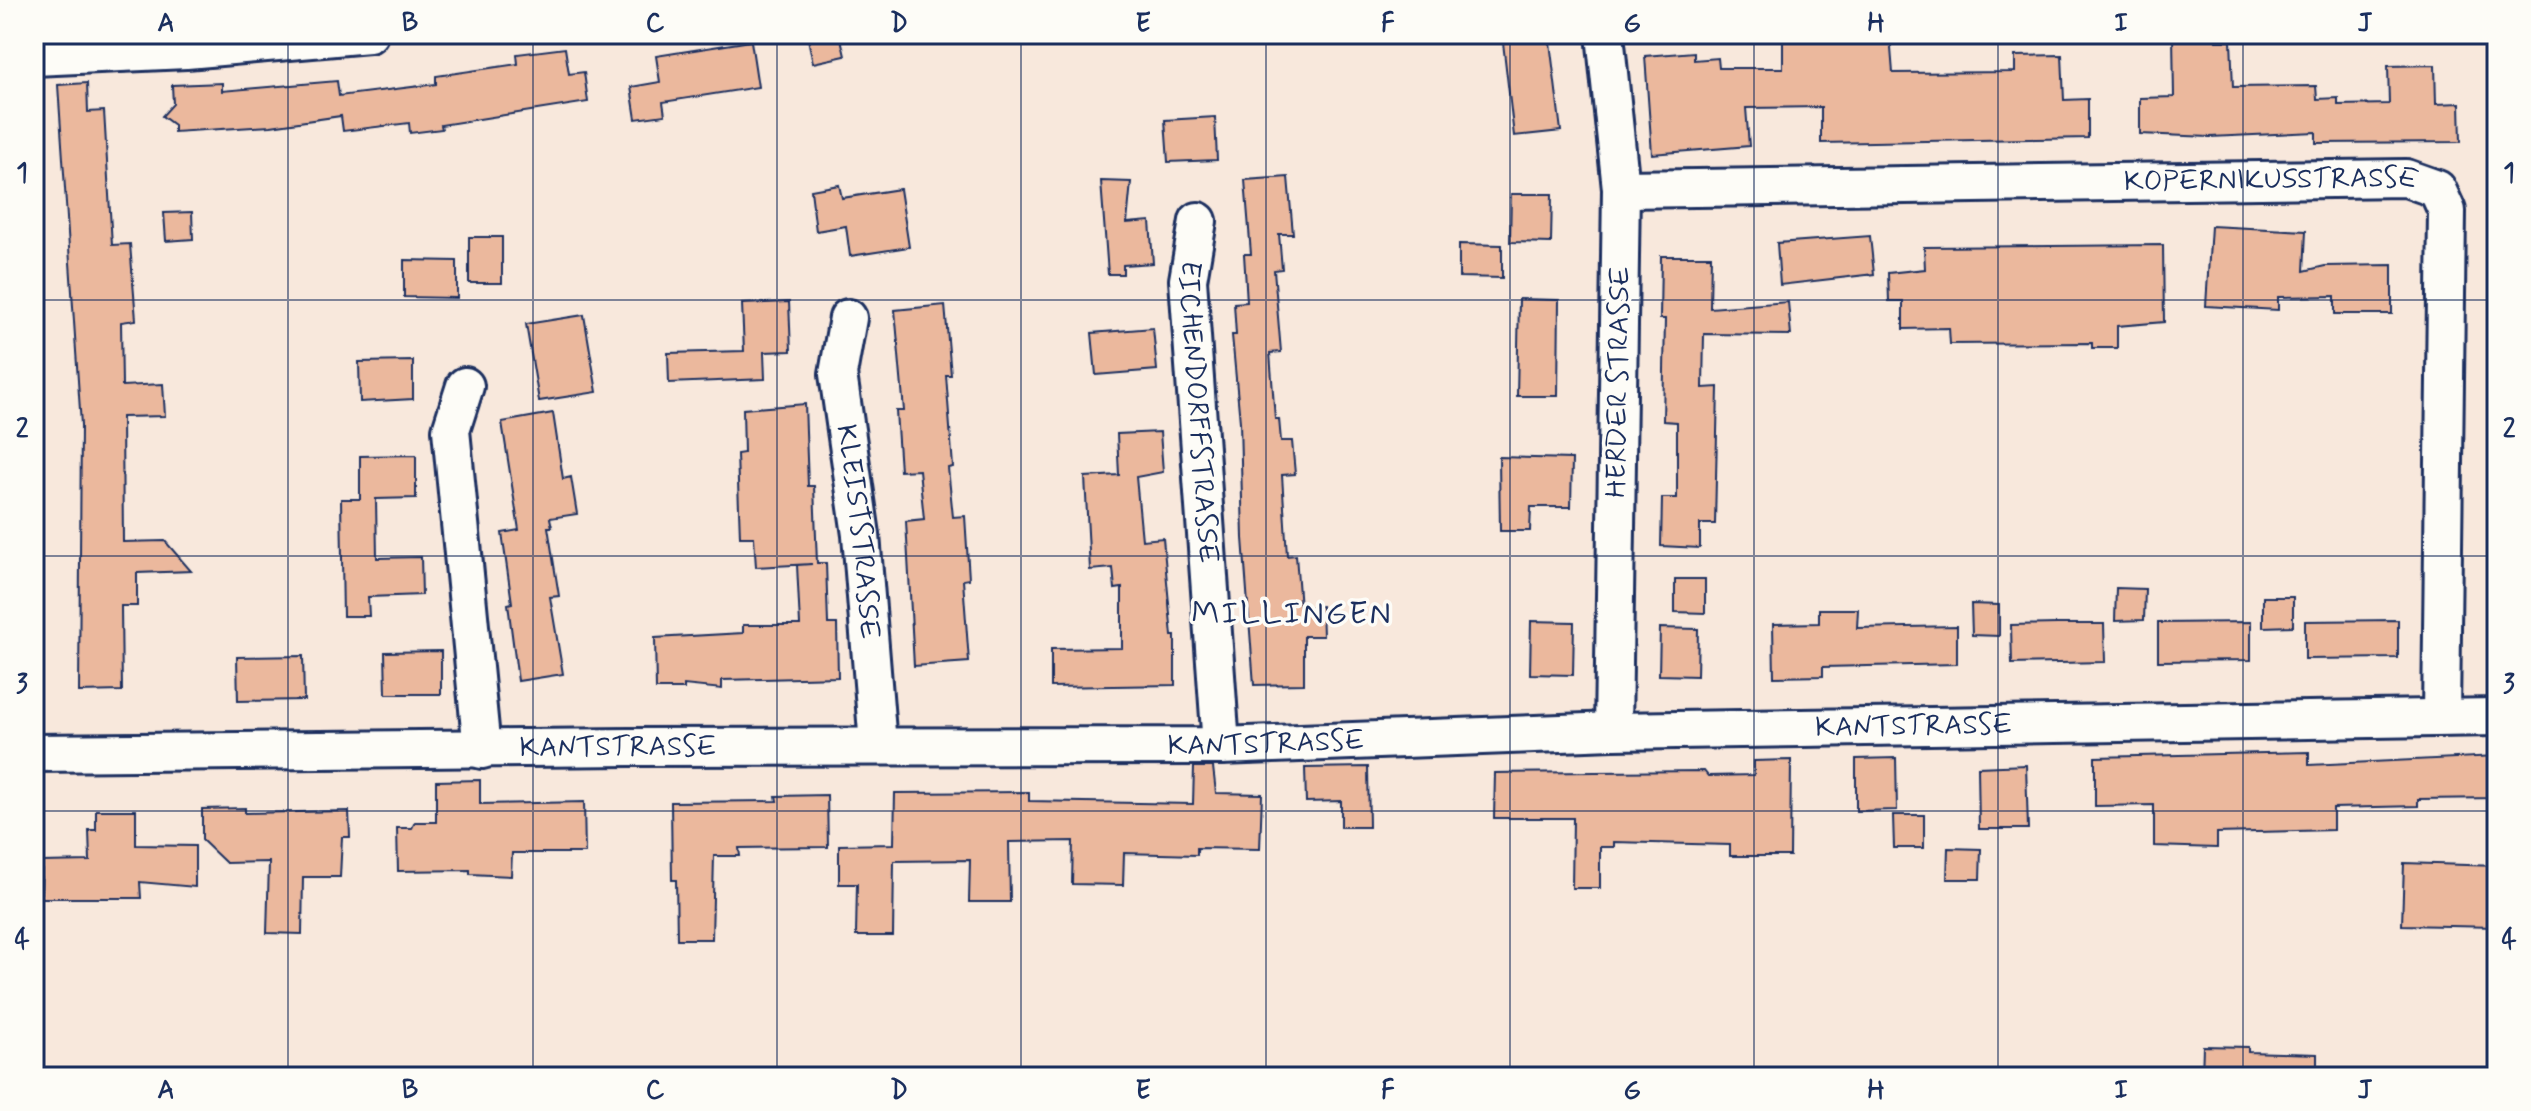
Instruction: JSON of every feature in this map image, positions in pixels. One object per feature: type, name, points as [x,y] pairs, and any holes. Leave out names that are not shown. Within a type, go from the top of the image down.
[{"type":"street","points":[[34,57],[186,50],[369,34]]},
{"type":"street","name":"HERDER STRASSE","points":[[1605,34],[1621,189],[1613,731]]},
{"type":"street","name":"KOPERNIKUSSTRASSE","points":[[1621,189],[2406,178],[2437,189],[2447,211],[2441,716]]},
{"type":"street","name":"EICHENDORFFSTRASSE","points":[[1198,221],[1188,280],[1221,746]]},
{"type":"street","name":"KLEISTSTRASSE","points":[[848,318],[838,374],[861,535],[878,745]]},
{"type":"street","points":[[465,386],[451,430],[482,750]]},
{"type":"street","name":"KANTSTRASSE","points":[[34,753],[878,745],[1221,746],[1613,731],[2497,717]]},
{"type":"building","points":[[807,34],[840,34],[845,56],[813,63]]},
{"type":"building","points":[[1502,34],[1549,34],[1561,131],[1514,136]]},
{"type":"building","points":[[2173,35],[2216,35],[2216,41],[2231,41],[2233,87],[2316,86],[2317,99],[2338,98],[2338,105],[2389,104],[2388,66],[2435,65],[2436,104],[2460,103],[2461,142],[2316,143],[2316,132],[2210,137],[2140,134],[2140,98],[2174,97]]},
{"type":"building","points":[[1890,36],[1893,73],[2015,72],[2015,56],[2062,55],[2064,100],[2088,99],[2088,138],[1821,143],[1821,107],[1746,108],[1749,146],[1652,154],[1645,56],[1694,52],[1694,60],[1718,58],[1719,68],[1783,68],[1783,39]]},
{"type":"building","points":[[751,41],[758,87],[663,102],[665,115],[636,119],[631,87],[660,82],[656,56]]},
{"type":"building","points":[[565,48],[569,74],[584,72],[588,102],[441,125],[442,129],[410,133],[409,123],[343,131],[341,116],[271,126],[174,132],[174,125],[162,116],[173,104],[172,85],[222,83],[222,91],[337,81],[339,96],[436,84],[436,76],[518,64],[517,54]]},
{"type":"building","points":[[87,83],[88,112],[104,111],[112,245],[130,244],[136,320],[121,322],[122,386],[163,384],[165,416],[122,417],[123,542],[165,541],[191,571],[137,573],[137,606],[121,606],[122,691],[79,692],[81,425],[58,85]]},
{"type":"building","points":[[1215,117],[1217,160],[1168,162],[1165,120]]},
{"type":"building","points":[[1288,177],[1293,234],[1279,234],[1282,269],[1274,270],[1281,352],[1270,353],[1275,419],[1279,419],[1281,441],[1292,441],[1295,474],[1282,475],[1287,556],[1296,555],[1300,608],[1322,606],[1323,636],[1304,636],[1304,684],[1254,685],[1243,538],[1240,422],[1232,335],[1236,335],[1234,303],[1247,302],[1244,254],[1251,254],[1245,180]]},
{"type":"building","points":[[1101,181],[1131,182],[1127,223],[1150,221],[1153,263],[1123,265],[1123,274],[1108,274]]},
{"type":"building","points":[[839,185],[842,198],[900,189],[909,247],[850,256],[846,226],[816,231],[811,190]]},
{"type":"building","points":[[1511,194],[1552,194],[1551,243],[1510,242]]},
{"type":"building","points":[[192,212],[193,239],[166,241],[164,213]]},
{"type":"building","points":[[2211,226],[2306,231],[2304,271],[2325,266],[2392,265],[2392,314],[2335,314],[2335,296],[2278,297],[2278,310],[2206,306]]},
{"type":"building","points":[[1870,236],[1874,274],[1780,285],[1777,243]]},
{"type":"building","points":[[469,237],[502,237],[502,283],[469,283]]},
{"type":"building","points":[[1459,244],[1502,245],[1502,278],[1459,277]]},
{"type":"building","points":[[2163,245],[2164,322],[2117,326],[2117,348],[2092,348],[2092,343],[1950,344],[1949,328],[1903,329],[1903,301],[1889,301],[1888,273],[1925,269],[1924,247]]},
{"type":"building","points":[[1661,256],[1711,256],[1710,308],[1788,302],[1791,335],[1704,334],[1703,388],[1718,387],[1715,524],[1700,524],[1700,548],[1661,546],[1662,498],[1677,498],[1677,422],[1663,421],[1665,319],[1660,319]]},
{"type":"building","points":[[404,260],[457,261],[457,298],[404,297]]},
{"type":"building","points":[[1519,299],[1559,300],[1558,396],[1517,396]]},
{"type":"building","points":[[789,302],[791,351],[764,352],[765,379],[669,383],[668,353],[744,351],[742,304]]},
{"type":"building","points":[[945,305],[951,375],[946,375],[953,467],[948,468],[953,517],[965,516],[969,579],[963,580],[969,662],[914,666],[906,521],[924,519],[919,470],[900,471],[896,411],[904,411],[895,310]]},
{"type":"building","points":[[584,315],[597,392],[539,401],[526,324]]},
{"type":"building","points":[[1153,328],[1157,370],[1096,375],[1092,333]]},
{"type":"building","points":[[413,361],[413,399],[360,402],[359,362]]},
{"type":"building","points":[[805,404],[808,486],[814,486],[817,563],[826,563],[828,624],[837,624],[838,677],[722,680],[722,689],[684,685],[684,689],[656,689],[655,638],[743,633],[743,625],[800,625],[797,565],[812,564],[756,567],[754,537],[740,537],[737,454],[744,453],[743,409]]},
{"type":"building","points":[[553,413],[563,479],[571,477],[577,514],[550,518],[552,527],[548,527],[559,596],[550,597],[563,674],[518,681],[508,604],[512,603],[502,533],[519,530],[502,422]]},
{"type":"building","points":[[1160,432],[1163,472],[1136,477],[1142,540],[1163,538],[1172,636],[1175,636],[1175,685],[1051,687],[1051,649],[1122,648],[1122,588],[1115,589],[1113,568],[1090,570],[1085,477],[1119,475],[1117,434]]},
{"type":"building","points":[[416,455],[416,498],[376,499],[377,558],[421,557],[422,595],[368,597],[369,616],[343,616],[341,499],[360,499],[360,456]]},
{"type":"building","points":[[1499,457],[1572,459],[1571,507],[1531,507],[1530,531],[1500,531]]},
{"type":"building","points":[[1675,579],[1705,579],[1705,613],[1675,612]]},
{"type":"building","points":[[2116,588],[2145,589],[2144,620],[2115,621]]},
{"type":"building","points":[[2263,597],[2293,597],[2293,626],[2263,627]]},
{"type":"building","points":[[1971,604],[1999,605],[1999,636],[1972,635]]},
{"type":"building","points":[[1819,609],[1858,609],[1857,628],[1957,626],[1957,664],[1823,667],[1823,676],[1774,677],[1773,624],[1819,623]]},
{"type":"building","points":[[2398,620],[2398,658],[2305,659],[2305,621]]},
{"type":"building","points":[[1531,621],[1574,622],[1573,675],[1530,674]]},
{"type":"building","points":[[2251,622],[2251,660],[2158,661],[2158,623]]},
{"type":"building","points":[[2104,624],[2105,662],[2012,664],[2011,625]]},
{"type":"building","points":[[1660,628],[1698,629],[1697,676],[1659,675]]},
{"type":"building","points":[[441,651],[441,694],[386,694],[385,652]]},
{"type":"building","points":[[303,656],[304,700],[238,701],[237,657]]},
{"type":"building","points":[[2309,752],[2309,765],[2497,756],[2497,798],[2418,799],[2418,806],[2333,808],[2333,830],[2217,833],[2217,848],[2154,846],[2154,805],[2095,806],[2095,757]]},
{"type":"building","points":[[1896,758],[1897,810],[1856,811],[1856,759]]},
{"type":"building","points":[[1791,760],[1790,856],[1730,856],[1730,845],[1614,842],[1614,847],[1600,847],[1600,888],[1572,888],[1573,818],[1494,818],[1495,773],[1704,771],[1708,776],[1754,775],[1754,761]]},
{"type":"building","points":[[2026,765],[2028,829],[1979,829],[1978,767]]},
{"type":"building","points":[[1194,767],[1213,767],[1216,793],[1262,794],[1260,849],[1197,848],[1197,855],[1124,853],[1123,885],[1072,884],[1073,841],[1009,842],[1010,902],[969,902],[970,860],[894,861],[893,936],[856,936],[857,884],[839,884],[839,845],[894,844],[895,793],[1029,792],[1029,801],[1193,804]]},
{"type":"building","points":[[1368,767],[1369,827],[1341,827],[1341,801],[1306,802],[1305,768]]},
{"type":"building","points":[[480,780],[480,804],[584,802],[585,853],[512,853],[511,876],[470,874],[470,870],[398,871],[397,828],[412,828],[415,822],[436,822],[436,781]]},
{"type":"building","points":[[827,795],[828,847],[739,848],[740,856],[714,856],[712,939],[677,939],[676,880],[672,880],[671,802],[777,801],[776,796]]},
{"type":"building","points":[[245,808],[245,813],[349,811],[350,837],[342,837],[340,877],[303,877],[302,934],[267,933],[269,862],[226,863],[202,840],[202,809]]},
{"type":"building","points":[[96,810],[136,810],[136,845],[195,846],[195,887],[140,882],[141,898],[41,898],[42,862],[90,861],[89,830],[96,830]]},
{"type":"building","points":[[1893,815],[1924,815],[1924,848],[1894,848]]},
{"type":"building","points":[[1948,848],[1981,849],[1980,879],[1947,879]]},
{"type":"building","points":[[2404,863],[2497,866],[2497,927],[2402,925]]},
{"type":"building","points":[[2203,1046],[2248,1047],[2248,1052],[2317,1054],[2317,1077],[2202,1077]]},
{"type":"district","name":"MILLINGEN","points":[[1292,614]]}]
